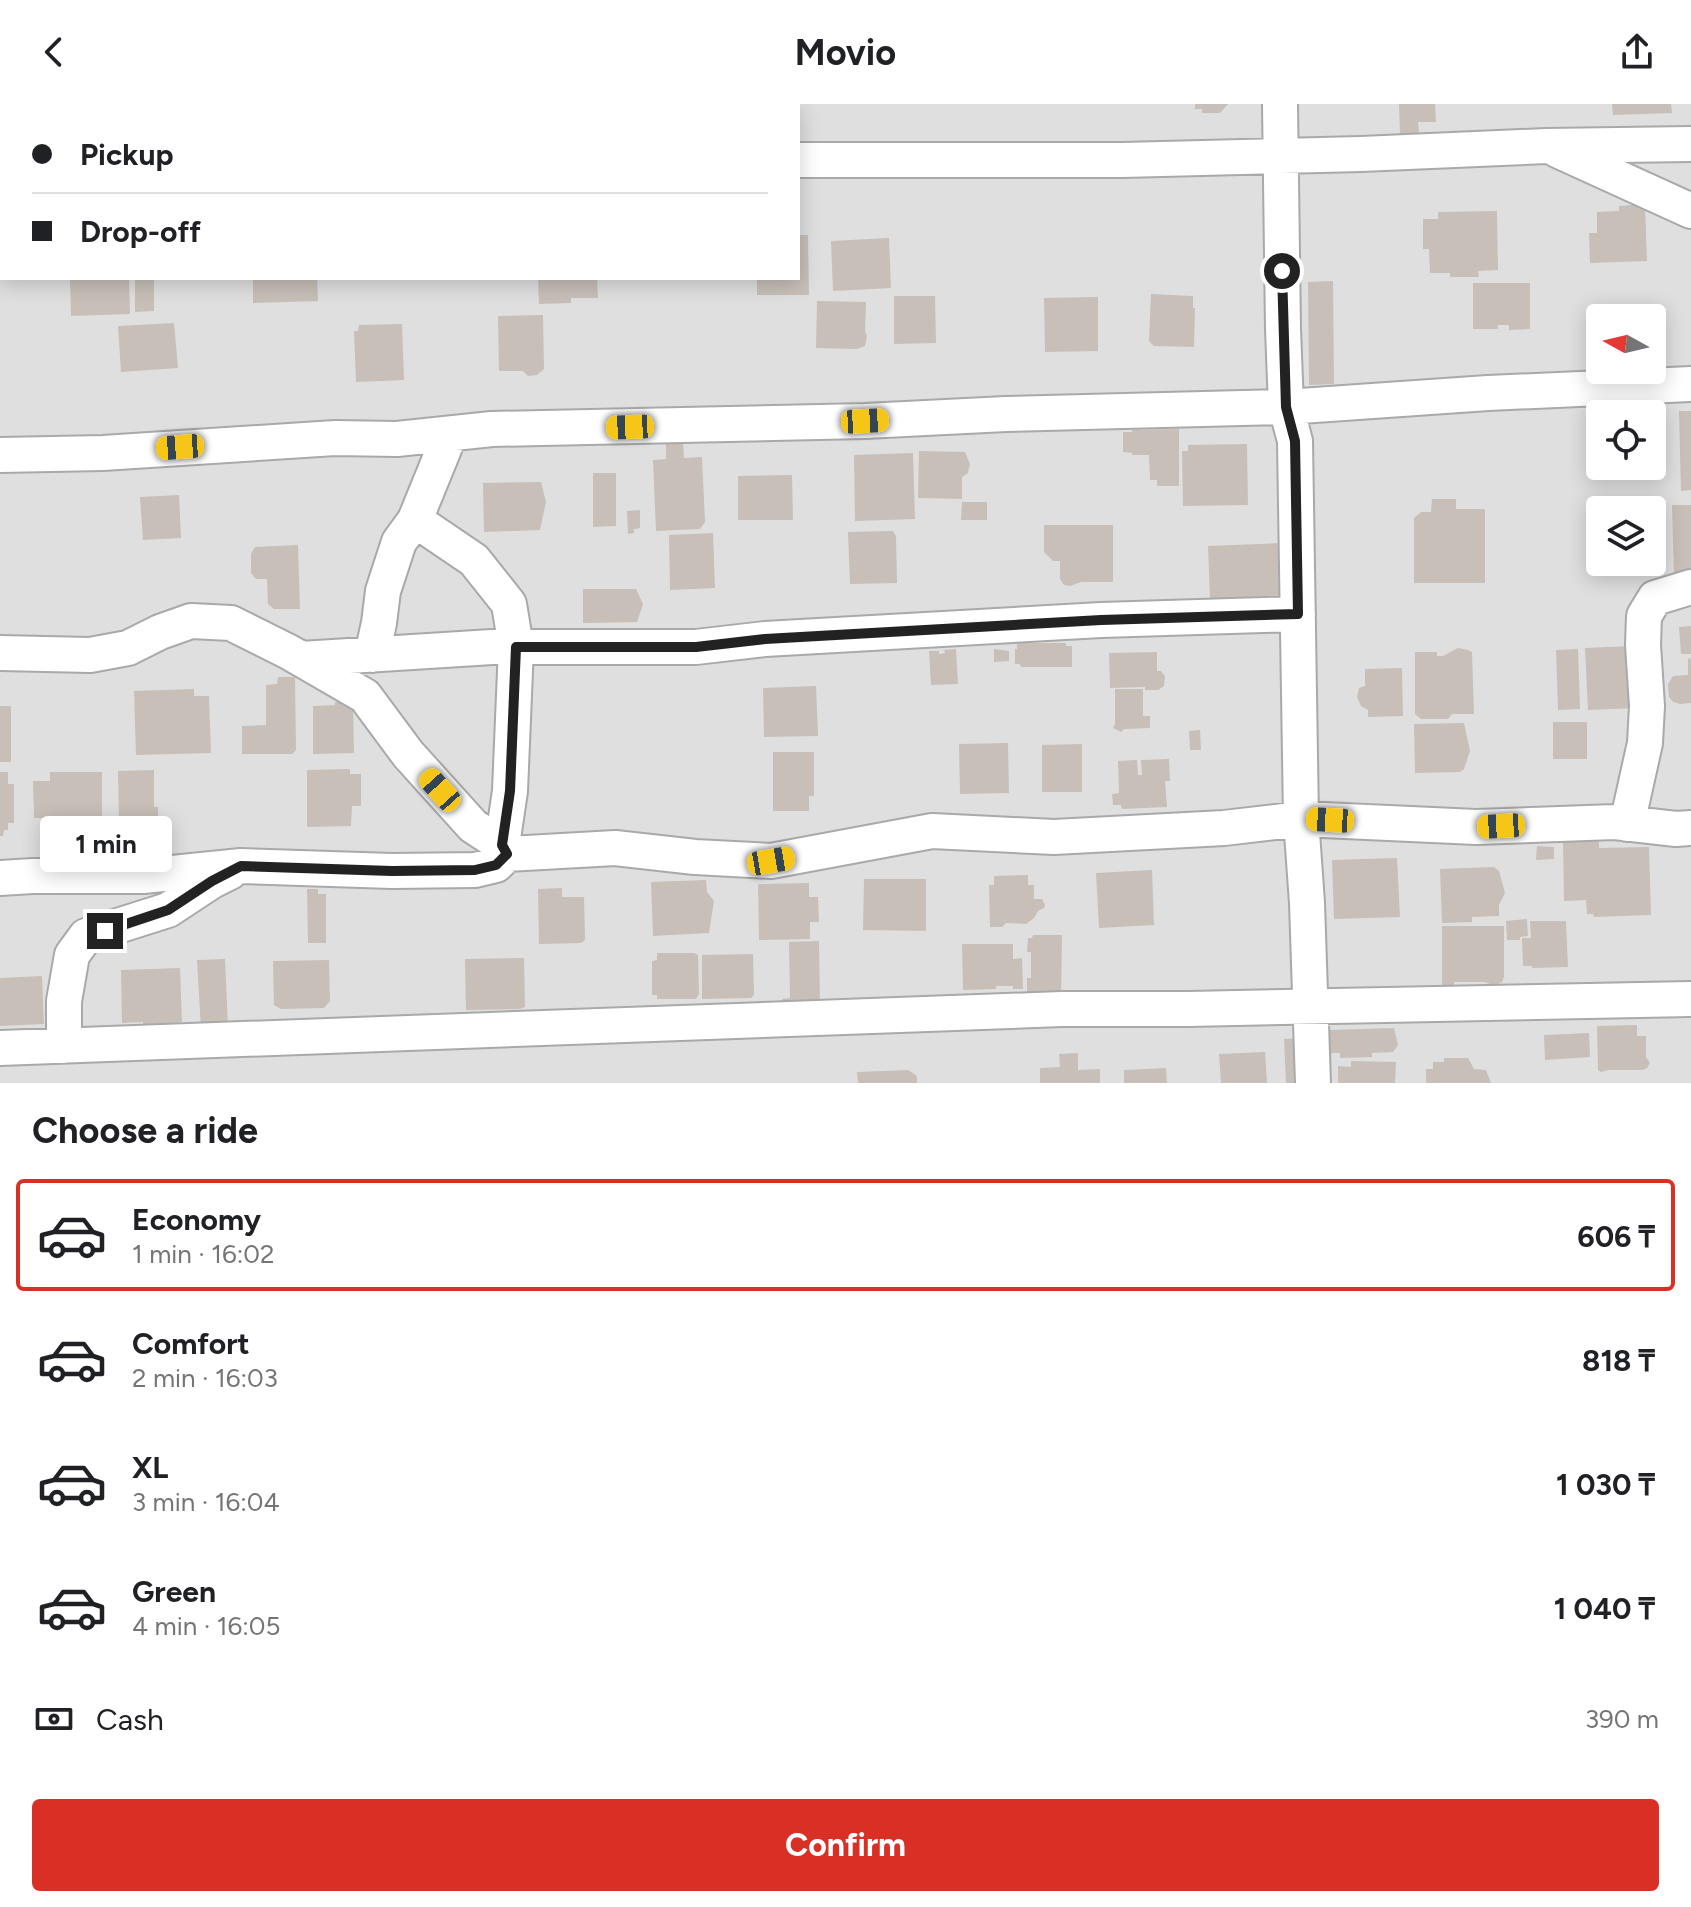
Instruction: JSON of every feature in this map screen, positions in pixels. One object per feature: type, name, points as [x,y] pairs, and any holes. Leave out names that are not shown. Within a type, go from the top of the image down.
[{"type":"street","points":[[1280,104],[1286,407],[1295,441],[1301,819],[1313,1083]]},
{"type":"street","points":[[800,160],[1122,160],[1691,144]]},
{"type":"street","points":[[1546,146],[1691,211]]},
{"type":"street","points":[[0,455],[103,453],[335,438],[391,439],[492,429],[1286,407],[1488,393],[1691,384]]},
{"type":"street","points":[[372,655],[383,591],[399,542],[415,520],[450,434]]},
{"type":"street","points":[[391,439],[423,461],[431,482]]},
{"type":"street","points":[[0,878],[143,876],[241,866],[392,871],[475,870],[496,865],[504,850],[510,791],[516,647],[509,604],[474,560],[415,520]]},
{"type":"street","points":[[1627,824],[1645,743],[1644,616],[1655,598],[1691,587]]},
{"type":"street","points":[[301,659],[492,647],[696,647],[765,639],[1086,621],[1298,614]]},
{"type":"street","points":[[0,653],[90,655],[128,648],[191,621],[231,623],[365,696],[408,754],[473,826],[504,850],[615,848],[771,861],[932,831],[1054,837],[1224,828],[1301,819],[1476,827],[1627,824],[1686,836]]},
{"type":"street","points":[[64,1046],[64,1001],[72,955],[86,936],[168,910],[241,866]]},
{"type":"street","points":[[0,1048],[1062,1009],[1691,999]]},
{"type":"shaded area","points":[[800,104],[1691,104],[1691,1083],[0,1083],[0,280],[800,280]]},
{"type":"building","points":[[1195,104],[1228,104],[1220,113],[1202,113],[1202,109],[1195,109]]},
{"type":"building","points":[[1399,104],[1435,104],[1436,122],[1418,122],[1419,133],[1400,134]]},
{"type":"building","points":[[1612,104],[1671,104],[1672,113],[1613,115]]},
{"type":"building","points":[[1645,204],[1647,261],[1590,263],[1589,233],[1597,233],[1597,212],[1619,211],[1619,206]]},
{"type":"building","points":[[1497,211],[1498,270],[1478,271],[1479,277],[1430,273],[1429,249],[1423,249],[1423,219],[1438,219],[1438,212]]},
{"type":"building","points":[[800,235],[808,235],[809,295],[757,295],[757,280],[800,280]]},
{"type":"building","points":[[889,238],[891,288],[833,291],[831,241]]},
{"type":"building","points":[[70,280],[129,280],[130,314],[71,316]]},
{"type":"building","points":[[135,280],[154,280],[154,311],[135,312]]},
{"type":"building","points":[[253,280],[317,280],[318,301],[253,303]]},
{"type":"building","points":[[538,280],[597,280],[598,298],[571,298],[571,303],[539,304]]},
{"type":"building","points":[[1333,281],[1334,384],[1309,385],[1308,282]]},
{"type":"building","points":[[1473,283],[1530,283],[1530,329],[1509,330],[1509,325],[1498,325],[1498,329],[1473,329]]},
{"type":"building","points":[[1151,294],[1193,296],[1194,347],[1154,346],[1149,341]]},
{"type":"building","points":[[894,296],[935,296],[936,343],[894,344]]},
{"type":"building","points":[[1098,297],[1098,351],[1045,352],[1044,298]]},
{"type":"building","points":[[817,301],[866,302],[865,346],[857,349],[816,348]]},
{"type":"building","points":[[543,315],[544,369],[537,375],[528,376],[523,371],[499,371],[498,316]]},
{"type":"building","points":[[174,323],[178,368],[121,372],[118,326]]},
{"type":"building","points":[[402,324],[404,380],[356,382],[354,331],[358,331],[359,325]]},
{"type":"building","points":[[1679,411],[1691,411],[1691,490],[1681,491]]},
{"type":"building","points":[[1179,429],[1179,486],[1157,486],[1157,480],[1150,480],[1149,455],[1123,452],[1123,432]]},
{"type":"building","points":[[683,442],[684,458],[702,457],[705,522],[700,529],[656,531],[653,460],[666,459],[666,443]]},
{"type":"building","points":[[1247,444],[1248,505],[1183,506],[1182,451],[1188,451],[1188,445]]},
{"type":"building","points":[[919,451],[965,452],[970,464],[968,473],[962,477],[962,499],[918,498]]},
{"type":"building","points":[[913,453],[915,519],[855,521],[854,455]]},
{"type":"building","points":[[593,473],[616,473],[616,526],[593,527]]},
{"type":"building","points":[[792,475],[793,520],[738,520],[738,476]]},
{"type":"building","points":[[541,482],[546,502],[540,530],[484,532],[483,483]]},
{"type":"building","points":[[179,495],[181,538],[143,540],[140,497]]},
{"type":"building","points":[[1432,499],[1456,499],[1456,509],[1485,509],[1485,583],[1414,583],[1414,518],[1421,512],[1431,512]]},
{"type":"building","points":[[962,502],[987,502],[987,520],[961,520]]},
{"type":"building","points":[[1672,505],[1691,505],[1691,573],[1674,574]]},
{"type":"building","points":[[640,510],[640,528],[628,534],[627,511]]},
{"type":"building","points":[[1044,525],[1113,525],[1113,582],[1064,585],[1060,579],[1060,561],[1053,561],[1044,552]]},
{"type":"building","points":[[893,531],[896,536],[897,583],[850,584],[848,532]]},
{"type":"building","points":[[713,533],[715,588],[670,590],[669,535]]},
{"type":"building","points":[[1283,543],[1285,595],[1210,599],[1208,546]]},
{"type":"building","points":[[298,545],[300,609],[274,609],[268,604],[267,579],[256,579],[251,573],[251,554],[255,547]]},
{"type":"building","points":[[583,589],[636,589],[643,604],[637,622],[583,623]]},
{"type":"building","points":[[1691,626],[1691,654],[1681,654],[1679,627]]},
{"type":"building","points":[[1017,643],[1066,643],[1066,646],[1072,646],[1072,667],[1021,667],[1015,664]]},
{"type":"building","points":[[1633,646],[1635,708],[1588,710],[1585,648]]},
{"type":"building","points":[[1458,648],[1472,652],[1474,714],[1452,714],[1448,719],[1421,719],[1415,714],[1415,652],[1437,652],[1437,656],[1443,656]]},
{"type":"building","points":[[956,649],[958,684],[931,685],[929,651],[939,651],[939,654],[945,653],[944,650]]},
{"type":"building","points":[[994,649],[1009,651],[1009,661],[994,662]]},
{"type":"building","points":[[1578,649],[1580,709],[1558,710],[1556,650]]},
{"type":"building","points":[[1157,652],[1157,671],[1165,676],[1164,686],[1158,690],[1145,690],[1145,687],[1110,688],[1109,653]]},
{"type":"building","points":[[1691,658],[1691,703],[1673,702],[1669,697],[1668,684],[1673,676],[1688,675],[1688,659]]},
{"type":"building","points":[[1402,668],[1403,716],[1368,717],[1368,710],[1361,706],[1357,697],[1359,688],[1365,686],[1365,669]]},
{"type":"building","points":[[278,677],[295,677],[296,750],[292,754],[242,754],[242,726],[266,725],[266,685],[277,684]]},
{"type":"building","points":[[816,686],[818,736],[764,737],[763,688]]},
{"type":"building","points":[[194,689],[194,696],[209,696],[211,753],[136,755],[134,691]]},
{"type":"building","points":[[1115,689],[1143,689],[1143,716],[1150,716],[1150,728],[1124,729],[1121,732],[1113,728]]},
{"type":"building","points":[[335,702],[353,705],[354,753],[313,754],[313,706],[335,705]]},
{"type":"building","points":[[0,706],[11,706],[11,762],[0,762]]},
{"type":"building","points":[[1553,722],[1587,722],[1587,759],[1553,759]]},
{"type":"building","points":[[1464,723],[1470,751],[1464,769],[1460,772],[1415,773],[1414,724]]},
{"type":"building","points":[[1200,730],[1201,750],[1190,750],[1189,731]]},
{"type":"building","points":[[1008,743],[1009,793],[960,794],[959,744]]},
{"type":"building","points":[[1082,744],[1082,792],[1042,792],[1042,745]]},
{"type":"building","points":[[773,752],[814,752],[814,796],[809,796],[809,811],[773,811]]},
{"type":"building","points":[[1169,759],[1170,781],[1165,781],[1167,807],[1122,809],[1121,805],[1113,805],[1112,794],[1119,793],[1118,761],[1137,760],[1138,775],[1142,775],[1141,760]]},
{"type":"building","points":[[350,769],[350,774],[361,774],[361,806],[352,806],[351,826],[307,827],[307,770]]},
{"type":"building","points":[[154,770],[154,807],[158,807],[158,823],[119,826],[118,771]]},
{"type":"building","points":[[0,772],[8,772],[8,784],[14,784],[14,823],[8,823],[8,830],[4,830],[3,836],[0,836]]},
{"type":"building","points":[[50,772],[102,772],[102,822],[50,822],[50,818],[34,818],[33,781],[50,781]]},
{"type":"building","points":[[1599,840],[1599,848],[1649,847],[1651,915],[1594,917],[1587,914],[1586,900],[1564,901],[1563,841]]},
{"type":"building","points":[[1537,846],[1554,847],[1554,859],[1536,860]]},
{"type":"building","points":[[1397,858],[1400,917],[1334,919],[1332,860]]},
{"type":"building","points":[[1494,867],[1499,871],[1505,893],[1499,905],[1499,916],[1472,917],[1472,922],[1442,923],[1440,869]]},
{"type":"building","points":[[1152,870],[1154,925],[1099,928],[1096,873]]},
{"type":"building","points":[[1028,875],[1028,885],[1034,885],[1034,899],[1042,899],[1044,908],[1026,924],[1006,923],[1002,927],[990,927],[989,885],[994,885],[994,876]]},
{"type":"building","points":[[864,879],[926,879],[926,931],[863,930]]},
{"type":"building","points":[[706,880],[707,892],[714,901],[709,933],[653,936],[651,882]]},
{"type":"building","points":[[809,883],[809,897],[818,897],[819,922],[810,922],[810,939],[759,940],[758,884]]},
{"type":"building","points":[[562,888],[562,897],[584,897],[585,940],[581,943],[539,944],[538,889]]},
{"type":"building","points":[[307,889],[318,889],[318,894],[326,894],[326,943],[308,943]]},
{"type":"building","points":[[1527,919],[1528,936],[1520,937],[1520,940],[1507,940],[1506,921]]},
{"type":"building","points":[[1530,921],[1566,921],[1568,967],[1523,966],[1522,938],[1531,938]]},
{"type":"building","points":[[1442,926],[1504,926],[1502,982],[1494,986],[1485,982],[1454,982],[1454,990],[1442,989]]},
{"type":"building","points":[[1033,935],[1062,935],[1061,1001],[1027,1004],[1027,978],[1031,978],[1028,938]]},
{"type":"building","points":[[819,941],[820,1011],[782,1011],[782,999],[790,998],[789,942]]},
{"type":"building","points":[[962,944],[1013,944],[1013,959],[1022,958],[1023,989],[996,986],[996,989],[963,990]]},
{"type":"building","points":[[657,953],[698,955],[699,994],[696,999],[657,999],[657,995],[652,995],[652,961],[657,960]]},
{"type":"building","points":[[753,954],[754,995],[751,998],[702,999],[702,955]]},
{"type":"building","points":[[524,958],[525,1007],[466,1010],[465,959]]},
{"type":"building","points":[[225,959],[228,1028],[201,1029],[197,960]]},
{"type":"building","points":[[329,960],[330,1001],[324,1008],[281,1009],[274,1005],[273,961]]},
{"type":"building","points":[[180,968],[182,1022],[178,1022],[179,1029],[143,1030],[143,1022],[122,1023],[121,970]]},
{"type":"building","points":[[42,976],[44,1024],[0,1026],[0,978]]},
{"type":"building","points":[[1637,1025],[1637,1036],[1646,1036],[1646,1057],[1650,1063],[1647,1068],[1598,1070],[1597,1026]]},
{"type":"building","points":[[1394,1028],[1398,1045],[1393,1052],[1372,1053],[1372,1057],[1340,1058],[1340,1053],[1330,1053],[1329,1030]]},
{"type":"building","points":[[1589,1033],[1590,1057],[1545,1060],[1544,1035]]},
{"type":"building","points":[[1305,1038],[1306,1083],[1286,1083],[1284,1039]]},
{"type":"building","points":[[1265,1052],[1267,1083],[1221,1083],[1219,1054]]},
{"type":"building","points":[[1078,1053],[1078,1070],[1100,1069],[1100,1083],[1040,1083],[1040,1068],[1060,1067],[1059,1054]]},
{"type":"building","points":[[1444,1058],[1468,1058],[1474,1069],[1486,1070],[1491,1083],[1426,1083],[1426,1069],[1433,1069],[1433,1062],[1444,1062]]},
{"type":"building","points":[[1351,1061],[1396,1062],[1395,1083],[1338,1083],[1338,1066],[1351,1067]]},
{"type":"building","points":[[1166,1068],[1167,1083],[1124,1083],[1124,1070]]},
{"type":"building","points":[[908,1070],[917,1076],[917,1083],[858,1083],[857,1072]]},
{"type":"route","points":[[105,931],[168,910],[241,866],[392,871],[475,870],[496,865],[507,854],[502,845],[510,791],[516,647],[696,647],[765,639],[1101,620],[1298,614],[1295,441],[1286,407],[1282,271]]}]
